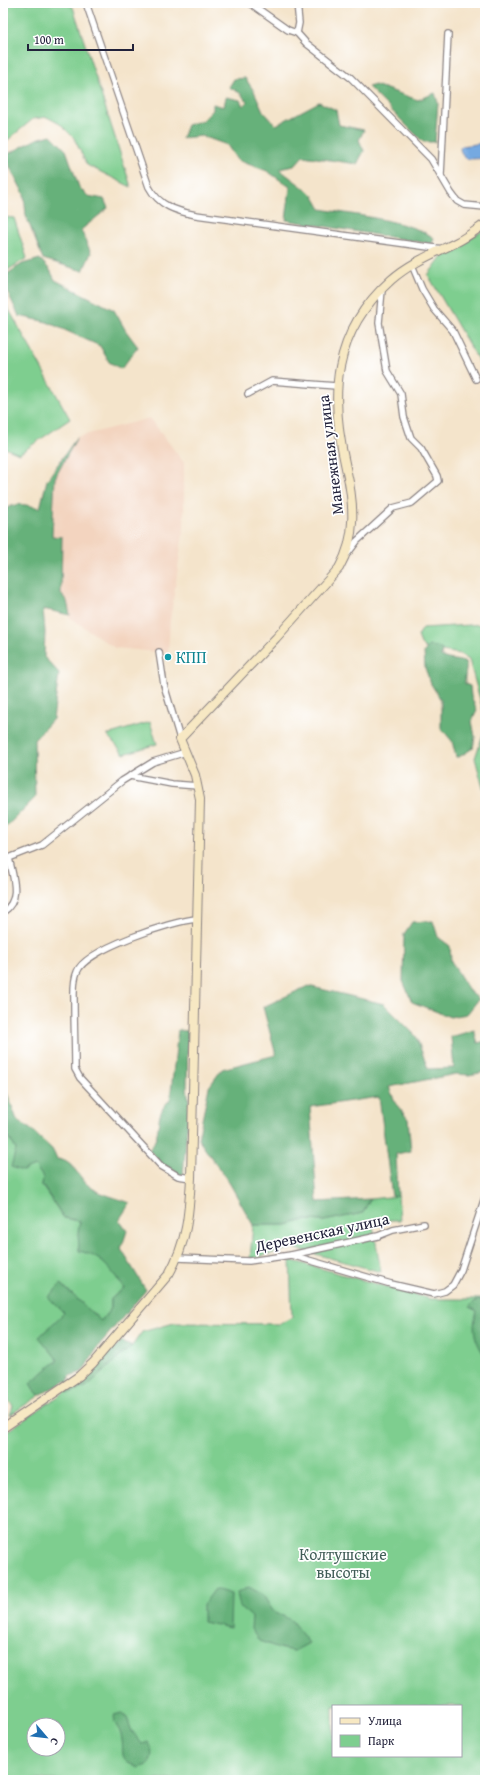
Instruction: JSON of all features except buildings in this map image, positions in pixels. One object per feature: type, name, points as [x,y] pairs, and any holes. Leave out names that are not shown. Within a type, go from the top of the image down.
[{"type":"street","points":[[86,3],[149,187],[154,196],[161,203],[178,211],[196,215],[443,249]]},
{"type":"street","points":[[250,3],[288,30],[297,33],[306,43],[351,78],[432,159],[451,193],[458,201],[464,205],[485,207]]},
{"type":"street","points":[[297,3],[299,23],[297,33]]},
{"type":"street","points":[[440,175],[448,34]]},
{"type":"street","name":"Манежная улица","points":[[345,558],[351,534],[353,506],[338,430],[335,404],[336,386],[346,342],[363,312],[392,280],[412,265],[443,249],[485,224]]},
{"type":"street","points":[[412,265],[422,289],[430,302],[453,331],[476,379]]},
{"type":"street","points":[[180,739],[276,638],[339,568],[357,541],[393,508],[412,503],[438,481],[437,476],[421,448],[411,438],[404,417],[401,394],[387,371],[379,323],[382,290]]},
{"type":"street","points":[[248,394],[272,381],[336,386]]},
{"type":"street","points":[[3,1428],[79,1376],[93,1363],[165,1278],[178,1258],[188,1223],[191,1178],[200,799],[198,786],[180,739],[164,685],[159,652]]},
{"type":"street","points":[[3,912],[11,906],[15,899],[6,858],[42,845],[96,799],[153,762],[186,752]]},
{"type":"street","points":[[130,776],[172,784],[198,786]]},
{"type":"street","points":[[191,1178],[178,1176],[160,1166],[80,1078],[75,1069],[74,986],[77,971],[86,959],[157,928],[180,920],[196,919]]},
{"type":"street","points":[[291,1255],[391,1284],[434,1294],[445,1291],[453,1285],[461,1270],[485,1198]]},
{"type":"street","name":"Деревенская улица","points":[[178,1258],[249,1261],[291,1255],[378,1236],[393,1230],[424,1224]]},
{"type":"shaded area","points":[[150,418],[184,463],[184,527],[170,621],[168,653],[115,648],[69,617],[70,615],[67,601],[61,594],[62,537],[52,536],[55,478],[77,437]]},
{"type":"green space","points":[[3,3],[67,3],[73,7],[131,187],[87,165],[74,138],[60,124],[47,117],[33,119],[3,144]]},
{"type":"green space","points":[[245,78],[254,91],[263,111],[276,125],[319,102],[336,110],[339,125],[364,130],[359,140],[364,151],[357,164],[303,156],[294,166],[279,169],[313,195],[321,209],[395,222],[423,232],[434,238],[432,244],[286,220],[290,187],[267,171],[237,160],[227,145],[202,136],[182,138],[187,125],[203,120],[213,110],[213,104],[224,107],[226,97],[240,100],[243,106],[247,102],[240,93],[229,87],[234,79]]},
{"type":"green space","points":[[375,85],[418,100],[435,93],[438,103],[435,142],[423,142],[368,87]]},
{"type":"green space","points":[[51,135],[66,150],[79,187],[88,196],[104,199],[108,208],[81,230],[91,253],[83,271],[43,259],[26,216],[24,194],[4,156],[37,139]]},
{"type":"green space","points":[[3,217],[14,218],[27,258],[3,273]]},
{"type":"green space","points":[[485,229],[485,372],[428,275],[442,256]]},
{"type":"green space","points":[[40,259],[50,270],[55,280],[114,310],[126,331],[138,347],[121,369],[109,362],[100,346],[47,322],[19,316],[5,287],[7,274],[22,264]]},
{"type":"green space","points":[[3,299],[70,419],[19,454],[3,447]]},
{"type":"green space","points":[[77,437],[55,478],[52,536],[62,537],[61,594],[67,601],[70,615],[43,609],[45,632],[44,657],[59,673],[53,719],[34,740],[35,798],[3,830],[3,511],[16,505],[40,508],[47,480]]},
{"type":"green space","points":[[485,624],[485,717],[469,660],[460,654],[425,648],[421,644],[418,636],[423,628]]},
{"type":"green space","points":[[429,646],[437,647],[442,650],[441,656],[444,658],[466,663],[465,684],[470,686],[471,696],[477,710],[472,721],[475,737],[473,748],[459,757],[456,757],[452,741],[441,728],[441,700],[431,684],[425,668],[424,652]]},
{"type":"green space","points":[[150,722],[157,744],[124,754],[107,735]]},
{"type":"green space","points":[[485,729],[485,795],[475,758]]},
{"type":"green space","points":[[433,921],[438,937],[450,946],[451,961],[470,992],[479,999],[467,1014],[450,1017],[412,1002],[403,981],[404,934],[412,922]]},
{"type":"green space","points":[[308,986],[384,1004],[416,1036],[428,1069],[454,1068],[451,1037],[474,1030],[478,1043],[485,1041],[485,1072],[469,1075],[456,1074],[389,1087],[396,1104],[408,1119],[411,1151],[396,1154],[398,1196],[392,1197],[379,1097],[310,1107],[317,1202],[370,1199],[363,1213],[324,1221],[305,1220],[286,1225],[253,1225],[230,1184],[198,1139],[209,1087],[222,1069],[276,1055],[263,1007]]},
{"type":"green space","points":[[178,1030],[188,1031],[187,1088],[189,1102],[183,1176],[162,1164],[149,1150],[156,1137],[161,1112],[170,1100]]},
{"type":"green space","points":[[3,1082],[17,1120],[29,1128],[52,1149],[57,1159],[68,1163],[87,1184],[96,1190],[105,1195],[130,1203],[119,1220],[127,1231],[121,1249],[146,1290],[100,1344],[82,1372],[69,1376],[68,1388],[122,1341],[132,1346],[86,1387],[69,1393],[66,1389],[67,1380],[40,1395],[35,1392],[30,1383],[58,1360],[39,1337],[64,1313],[48,1297],[61,1284],[101,1321],[111,1308],[111,1299],[124,1288],[100,1260],[87,1253],[79,1251],[78,1233],[80,1221],[64,1218],[42,1185],[43,1177],[35,1166],[22,1171],[11,1167],[16,1149],[9,1138],[3,1136]]},
{"type":"green space","points":[[3,1136],[9,1138],[16,1149],[22,1171],[35,1165],[43,1177],[42,1186],[64,1218],[80,1221],[78,1233],[93,1254],[109,1267],[124,1288],[111,1299],[111,1308],[101,1321],[61,1284],[64,1313],[58,1360],[35,1392],[40,1395],[10,1415],[13,1406],[3,1394]]},
{"type":"green space","points":[[398,1196],[400,1220],[372,1220],[381,1272],[293,1248],[250,1259],[253,1225],[286,1225],[305,1220],[324,1221],[362,1213],[370,1199]]},
{"type":"green space","name":"Колтушские высоты","points":[[290,1260],[431,1299],[485,1299],[485,1780],[3,1780],[3,1434],[132,1346],[142,1332],[174,1323],[280,1324],[292,1317]]},
{"type":"green space","points":[[485,1300],[485,1356],[476,1340],[474,1330],[477,1311],[469,1307],[475,1301]]},
{"type":"green space","points":[[249,1587],[263,1595],[273,1611],[291,1620],[309,1643],[294,1651],[279,1648],[259,1641],[251,1629],[252,1617],[240,1607],[237,1593]]},
{"type":"green space","points":[[215,1589],[231,1594],[230,1628],[203,1622],[203,1605]]},
{"type":"green space","points":[[122,1713],[126,1715],[131,1729],[142,1743],[148,1742],[150,1745],[152,1754],[148,1765],[139,1768],[124,1758],[121,1735],[115,1723],[114,1715]]},
{"type":"water","points":[[485,144],[485,159],[469,159],[461,153],[460,148],[462,146]]},
{"type":"place","name":"КПП","points":[[168,657]]}]
